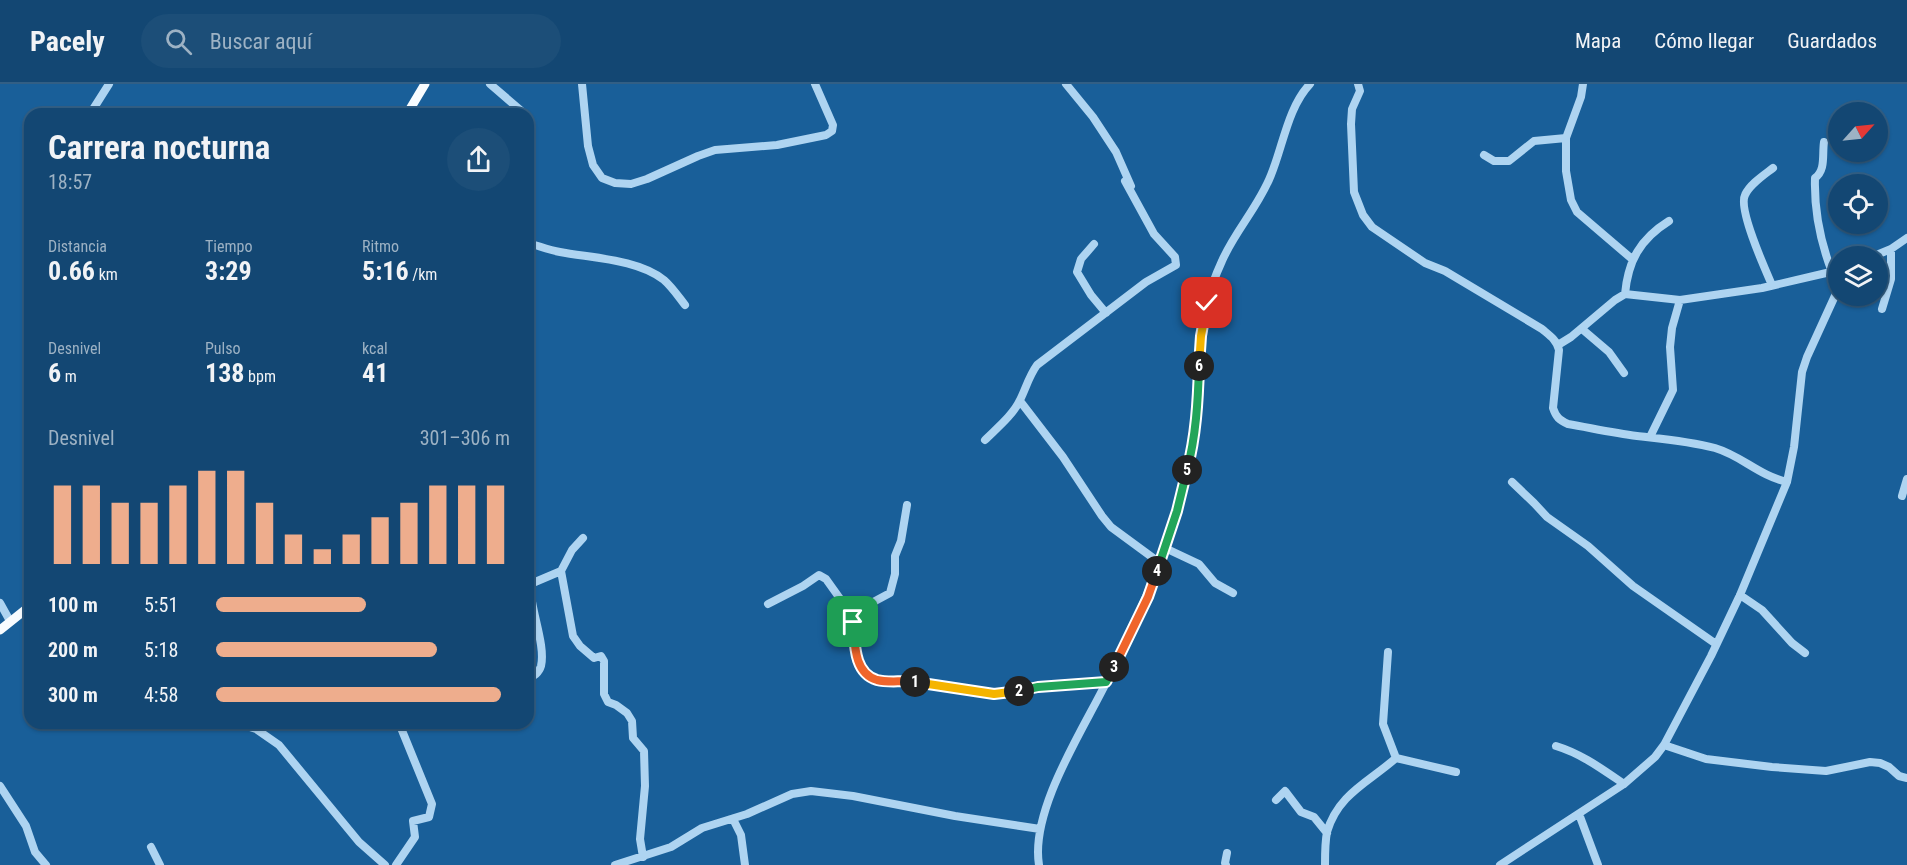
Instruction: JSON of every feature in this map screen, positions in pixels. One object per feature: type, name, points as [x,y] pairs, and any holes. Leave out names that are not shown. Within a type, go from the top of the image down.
[{"type":"main road","points":[[411,108],[425,84]]},
{"type":"main road","points":[[0,630],[24,610]]},
{"type":"street","points":[[94,108],[109,84]]},
{"type":"street","points":[[490,84],[518,108]]},
{"type":"street","points":[[582,84],[589,153],[593,165],[602,177],[615,183],[631,184],[715,150],[765,146],[826,135],[832,131],[833,125],[814,84]]},
{"type":"street","points":[[1066,84],[1093,117],[1116,152],[1129,180],[1132,194]]},
{"type":"street","points":[[1039,865],[1040,828],[1056,781],[1148,597],[1165,548],[1191,454],[1198,397],[1201,336],[1207,303],[1222,261],[1266,186],[1293,113],[1304,90],[1310,84]]},
{"type":"street","points":[[1358,84],[1360,91],[1352,109],[1351,124],[1354,192],[1363,215],[1372,227],[1425,263],[1445,271],[1542,329],[1558,345],[1559,358],[1553,408],[1555,415],[1568,424],[1672,439],[1717,449],[1732,455],[1770,478],[1787,482]]},
{"type":"street","points":[[1583,84],[1581,98],[1566,138],[1566,171],[1571,200],[1577,212],[1632,259]]},
{"type":"street","points":[[1484,155],[1494,160],[1509,161],[1534,141],[1566,138]]},
{"type":"street","points":[[1824,142],[1822,156],[1824,162],[1820,174],[1815,178],[1814,191],[1819,234],[1828,254]]},
{"type":"street","points":[[1772,285],[1745,215],[1744,200],[1745,194],[1773,168]]},
{"type":"street","points":[[985,440],[1020,401],[1037,365],[1146,282],[1176,266],[1175,257],[1154,234],[1125,182]]},
{"type":"street","points":[[1624,294],[1626,276],[1632,259],[1653,231],[1669,221]]},
{"type":"street","points":[[1888,250],[1907,238]]},
{"type":"street","points":[[1094,244],[1081,259],[1077,272],[1091,295],[1106,313]]},
{"type":"street","points":[[534,245],[561,252],[624,263],[654,274],[672,288],[685,305]]},
{"type":"street","points":[[1882,309],[1890,279],[1891,249]]},
{"type":"street","points":[[1558,345],[1624,294],[1680,300],[1772,285],[1828,273]]},
{"type":"street","points":[[1650,437],[1673,390],[1670,347],[1672,328],[1680,300]]},
{"type":"street","points":[[1500,865],[1511,862],[1624,784],[1655,757],[1664,745],[1740,595],[1787,482],[1794,447],[1799,395],[1807,357],[1830,306]]},
{"type":"street","points":[[1582,328],[1609,352],[1624,373]]},
{"type":"street","points":[[1020,401],[1056,447],[1111,527],[1160,562]]},
{"type":"street","points":[[1902,496],[1907,479]]},
{"type":"street","points":[[1512,482],[1534,502],[1546,517],[1588,546],[1633,586],[1716,644]]},
{"type":"street","points":[[851,614],[890,593],[895,574],[895,556],[901,541],[907,505]]},
{"type":"street","points":[[583,538],[572,550],[561,571],[573,636],[575,641],[594,658],[601,656],[604,661],[604,694],[608,702],[627,713],[632,721],[633,738],[644,751],[645,786],[640,839],[643,857]]},
{"type":"street","points":[[1165,548],[1199,564],[1215,583],[1233,593]]},
{"type":"street","points":[[534,582],[561,571]]},
{"type":"street","points":[[768,604],[819,575],[826,579],[851,614],[857,661],[864,671],[878,681],[906,680],[994,694],[1038,687],[1106,682]]},
{"type":"street","points":[[1740,595],[1762,610],[1792,643],[1805,653]]},
{"type":"street","points":[[0,603],[10,621]]},
{"type":"street","points":[[534,613],[542,653],[541,665],[534,675]]},
{"type":"street","points":[[1388,652],[1383,724],[1396,758]]},
{"type":"street","points":[[256,729],[279,745],[359,842],[385,865]]},
{"type":"street","points":[[396,865],[416,837],[413,821],[429,817],[432,804],[401,729]]},
{"type":"street","points":[[1664,745],[1706,759],[1772,767],[1826,771],[1869,762],[1880,763],[1899,776],[1907,778]]},
{"type":"street","points":[[1556,746],[1571,750],[1588,759],[1624,784]]},
{"type":"street","points":[[1396,758],[1456,772]]},
{"type":"street","points":[[1324,865],[1327,833],[1336,810],[1343,800],[1396,758]]},
{"type":"street","points":[[0,786],[26,826],[35,852],[46,865]]},
{"type":"street","points":[[615,865],[671,847],[702,828],[733,819],[792,794],[811,791],[1040,828]]},
{"type":"street","points":[[1276,800],[1286,791],[1301,812],[1314,817],[1327,833]]},
{"type":"street","points":[[1579,814],[1598,865]]},
{"type":"street","points":[[733,819],[741,835],[745,865]]},
{"type":"street","points":[[151,848],[160,865]]},
{"type":"street","points":[[1226,865],[1227,853]]},
{"type":"route","points":[[853,622],[857,661],[864,671],[878,681],[906,680],[994,694],[1038,687],[1106,682],[1148,597],[1177,511],[1191,454],[1198,397],[1201,336],[1207,303]]}]
